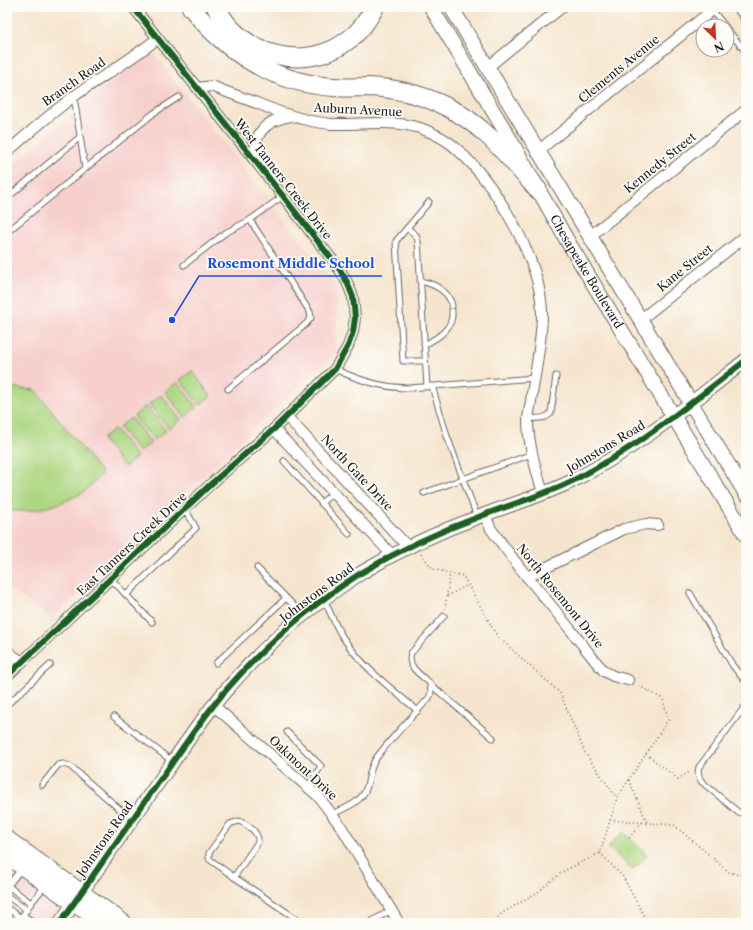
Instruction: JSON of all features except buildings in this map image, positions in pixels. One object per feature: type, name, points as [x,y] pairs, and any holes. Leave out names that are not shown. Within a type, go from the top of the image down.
[{"type":"highway","points":[[191,7],[203,23],[226,44],[254,64],[273,73],[292,80],[313,85],[387,89],[404,92],[427,98],[446,106],[480,127],[494,140],[538,190]]},
{"type":"highway","points":[[216,7],[228,26],[248,44],[272,54],[287,57],[301,57],[326,52],[351,38],[362,27],[375,7]]},
{"type":"main road","name":"Chesapeake Boulevard","points":[[431,7],[508,136],[538,190],[746,535]]},
{"type":"main road","name":"Chesapeake Boulevard","points":[[451,7],[690,404],[746,494]]},
{"type":"main road","points":[[7,839],[77,897],[100,922]]},
{"type":"main road","points":[[7,856],[46,883],[77,897],[124,923]]},
{"type":"street","name":"West Tanners Creek Drive","points":[[133,7],[340,270],[353,297],[355,310],[353,332],[342,359],[335,369],[274,429]]},
{"type":"street","points":[[488,67],[562,7]]},
{"type":"street","name":"Clements Avenue","points":[[538,151],[714,9]]},
{"type":"street","name":"Branch Road","points":[[7,152],[42,121],[74,97],[142,51],[158,38]]},
{"type":"street","name":"Auburn Avenue","points":[[198,88],[212,86],[290,116],[316,122],[332,124],[388,123],[420,128],[446,140],[474,167],[503,206],[528,254],[540,293],[542,311],[541,329],[528,418],[532,454],[543,493]]},
{"type":"street","name":"Kennedy Street","points":[[589,237],[746,110]]},
{"type":"street","points":[[257,163],[255,146],[261,131],[274,120],[290,116]]},
{"type":"street","name":"Kane Street","points":[[640,320],[746,236]]},
{"type":"street","name":"Johnstons Road","points":[[60,923],[131,820],[213,706],[245,668],[277,637],[303,615],[361,573],[392,555],[414,550],[453,527],[543,493],[589,472],[648,436],[746,360]]},
{"type":"street","name":"North Gate Drive","points":[[287,417],[414,550]]},
{"type":"street","points":[[274,429],[392,555]]},
{"type":"street","name":"East Tanners Creek Drive","points":[[7,676],[212,483],[274,429]]},
{"type":"street","name":"North Rosemont Drive","points":[[482,516],[527,577],[604,671],[613,676],[628,680]]},
{"type":"street","points":[[527,577],[624,529],[641,525],[658,525]]},
{"type":"street","points":[[7,651],[22,662]]},
{"type":"street","name":"Oakmont Drive","points":[[213,706],[318,796],[332,814],[368,869],[399,923]]},
{"type":"lane","points":[[714,9],[720,18]]},
{"type":"lane","points":[[735,38],[746,52]]},
{"type":"lane","points":[[74,97],[85,168]]},
{"type":"lane","points":[[7,232],[154,113],[179,97]]},
{"type":"lane","points":[[7,198],[80,137]]},
{"type":"lane","points":[[184,265],[225,233],[250,220],[283,196]]},
{"type":"lane","points":[[425,361],[403,361],[396,241],[429,202]]},
{"type":"lane","points":[[228,389],[306,324],[310,318],[310,312],[250,220]]},
{"type":"lane","points":[[407,228],[416,234],[418,240],[425,361],[430,387],[476,514],[482,516]]},
{"type":"lane","points":[[420,281],[433,284],[450,299],[453,317],[451,323],[435,340],[424,345]]},
{"type":"lane","points":[[335,369],[362,381],[379,386],[396,388],[430,387],[534,378]]},
{"type":"lane","points":[[528,418],[544,418],[548,417],[551,413],[556,376]]},
{"type":"lane","points":[[424,493],[532,454]]},
{"type":"lane","points":[[284,461],[349,534]]},
{"type":"lane","points":[[321,503],[334,492]]},
{"type":"lane","points":[[126,595],[196,528],[185,509]]},
{"type":"lane","points":[[257,568],[303,615]]},
{"type":"lane","points":[[111,579],[152,622]]},
{"type":"lane","points":[[690,594],[733,666],[746,682]]},
{"type":"lane","points":[[216,663],[286,598]]},
{"type":"lane","points":[[324,599],[343,638],[354,653],[367,667],[418,711]]},
{"type":"lane","points":[[444,616],[411,653],[409,658],[411,666],[493,738]]},
{"type":"lane","points":[[7,705],[50,665]]},
{"type":"lane","points":[[332,814],[357,801],[365,792],[369,774],[377,757],[431,694],[432,688],[430,683]]},
{"type":"lane","points":[[740,813],[702,782],[699,778],[698,772],[699,766],[746,706]]},
{"type":"lane","points":[[114,717],[173,762]]},
{"type":"lane","points":[[287,732],[321,766],[308,788]]},
{"type":"lane","points":[[42,785],[58,765],[66,764],[131,820]]},
{"type":"lane","points":[[234,877],[258,842],[256,833],[243,822],[238,821],[230,824],[209,853],[209,859],[234,877],[303,923]]},
{"type":"lane","points":[[23,866],[8,887],[31,903]]},
{"type":"lane","points":[[17,923],[46,883]]},
{"type":"lane","points":[[7,896],[23,914],[34,922]]},
{"type":"lane","points":[[7,908],[23,914]]},
{"type":"lane","points":[[369,923],[391,910]]},
{"type":"path","points":[[414,550],[433,569],[463,576],[497,636],[560,693],[585,753],[617,798]]},
{"type":"path","points":[[444,616],[450,573]]},
{"type":"path","points":[[447,596],[468,585]]},
{"type":"path","points":[[492,923],[502,913],[538,892],[562,872],[600,853],[617,798],[668,720],[663,699],[628,680]]},
{"type":"path","points":[[646,754],[678,779],[699,766]]},
{"type":"path","points":[[629,780],[647,823]]},
{"type":"path","points":[[610,820],[674,825],[730,872],[746,877]]},
{"type":"path","points":[[629,838],[642,822]]},
{"type":"path","points":[[600,853],[623,877],[648,923]]},
{"type":"shaded area","points":[[151,50],[338,289],[335,352],[52,619],[7,586],[7,169]]},
{"type":"shaded area","points":[[7,870],[82,923],[7,923]]},
{"type":"green space","points":[[192,371],[211,396],[200,405],[180,380]]},
{"type":"green space","points":[[177,382],[197,407],[185,417],[165,392]]},
{"type":"green space","points":[[7,387],[35,390],[102,473],[82,493],[45,508],[26,511],[7,510]]},
{"type":"green space","points":[[161,395],[181,420],[169,429],[149,404]]},
{"type":"green space","points":[[146,406],[166,431],[154,440],[134,416]]},
{"type":"green space","points":[[131,418],[151,443],[139,452],[119,427]]},
{"type":"green space","points":[[115,429],[137,457],[124,467],[102,439]]},
{"type":"green space","points":[[623,832],[647,855],[633,870],[608,847]]},
{"type":"cycle path","points":[[7,676],[212,483],[274,429],[335,369],[348,346],[353,332],[355,318],[353,297],[340,270],[133,7]]},
{"type":"cycle path","points":[[60,923],[190,737],[227,689],[257,656],[324,598],[361,573],[405,549],[466,522],[552,490],[574,480],[620,454],[642,439],[746,360]]},
{"type":"place","name":"Rosemont Middle School","points":[[172,320]]}]
